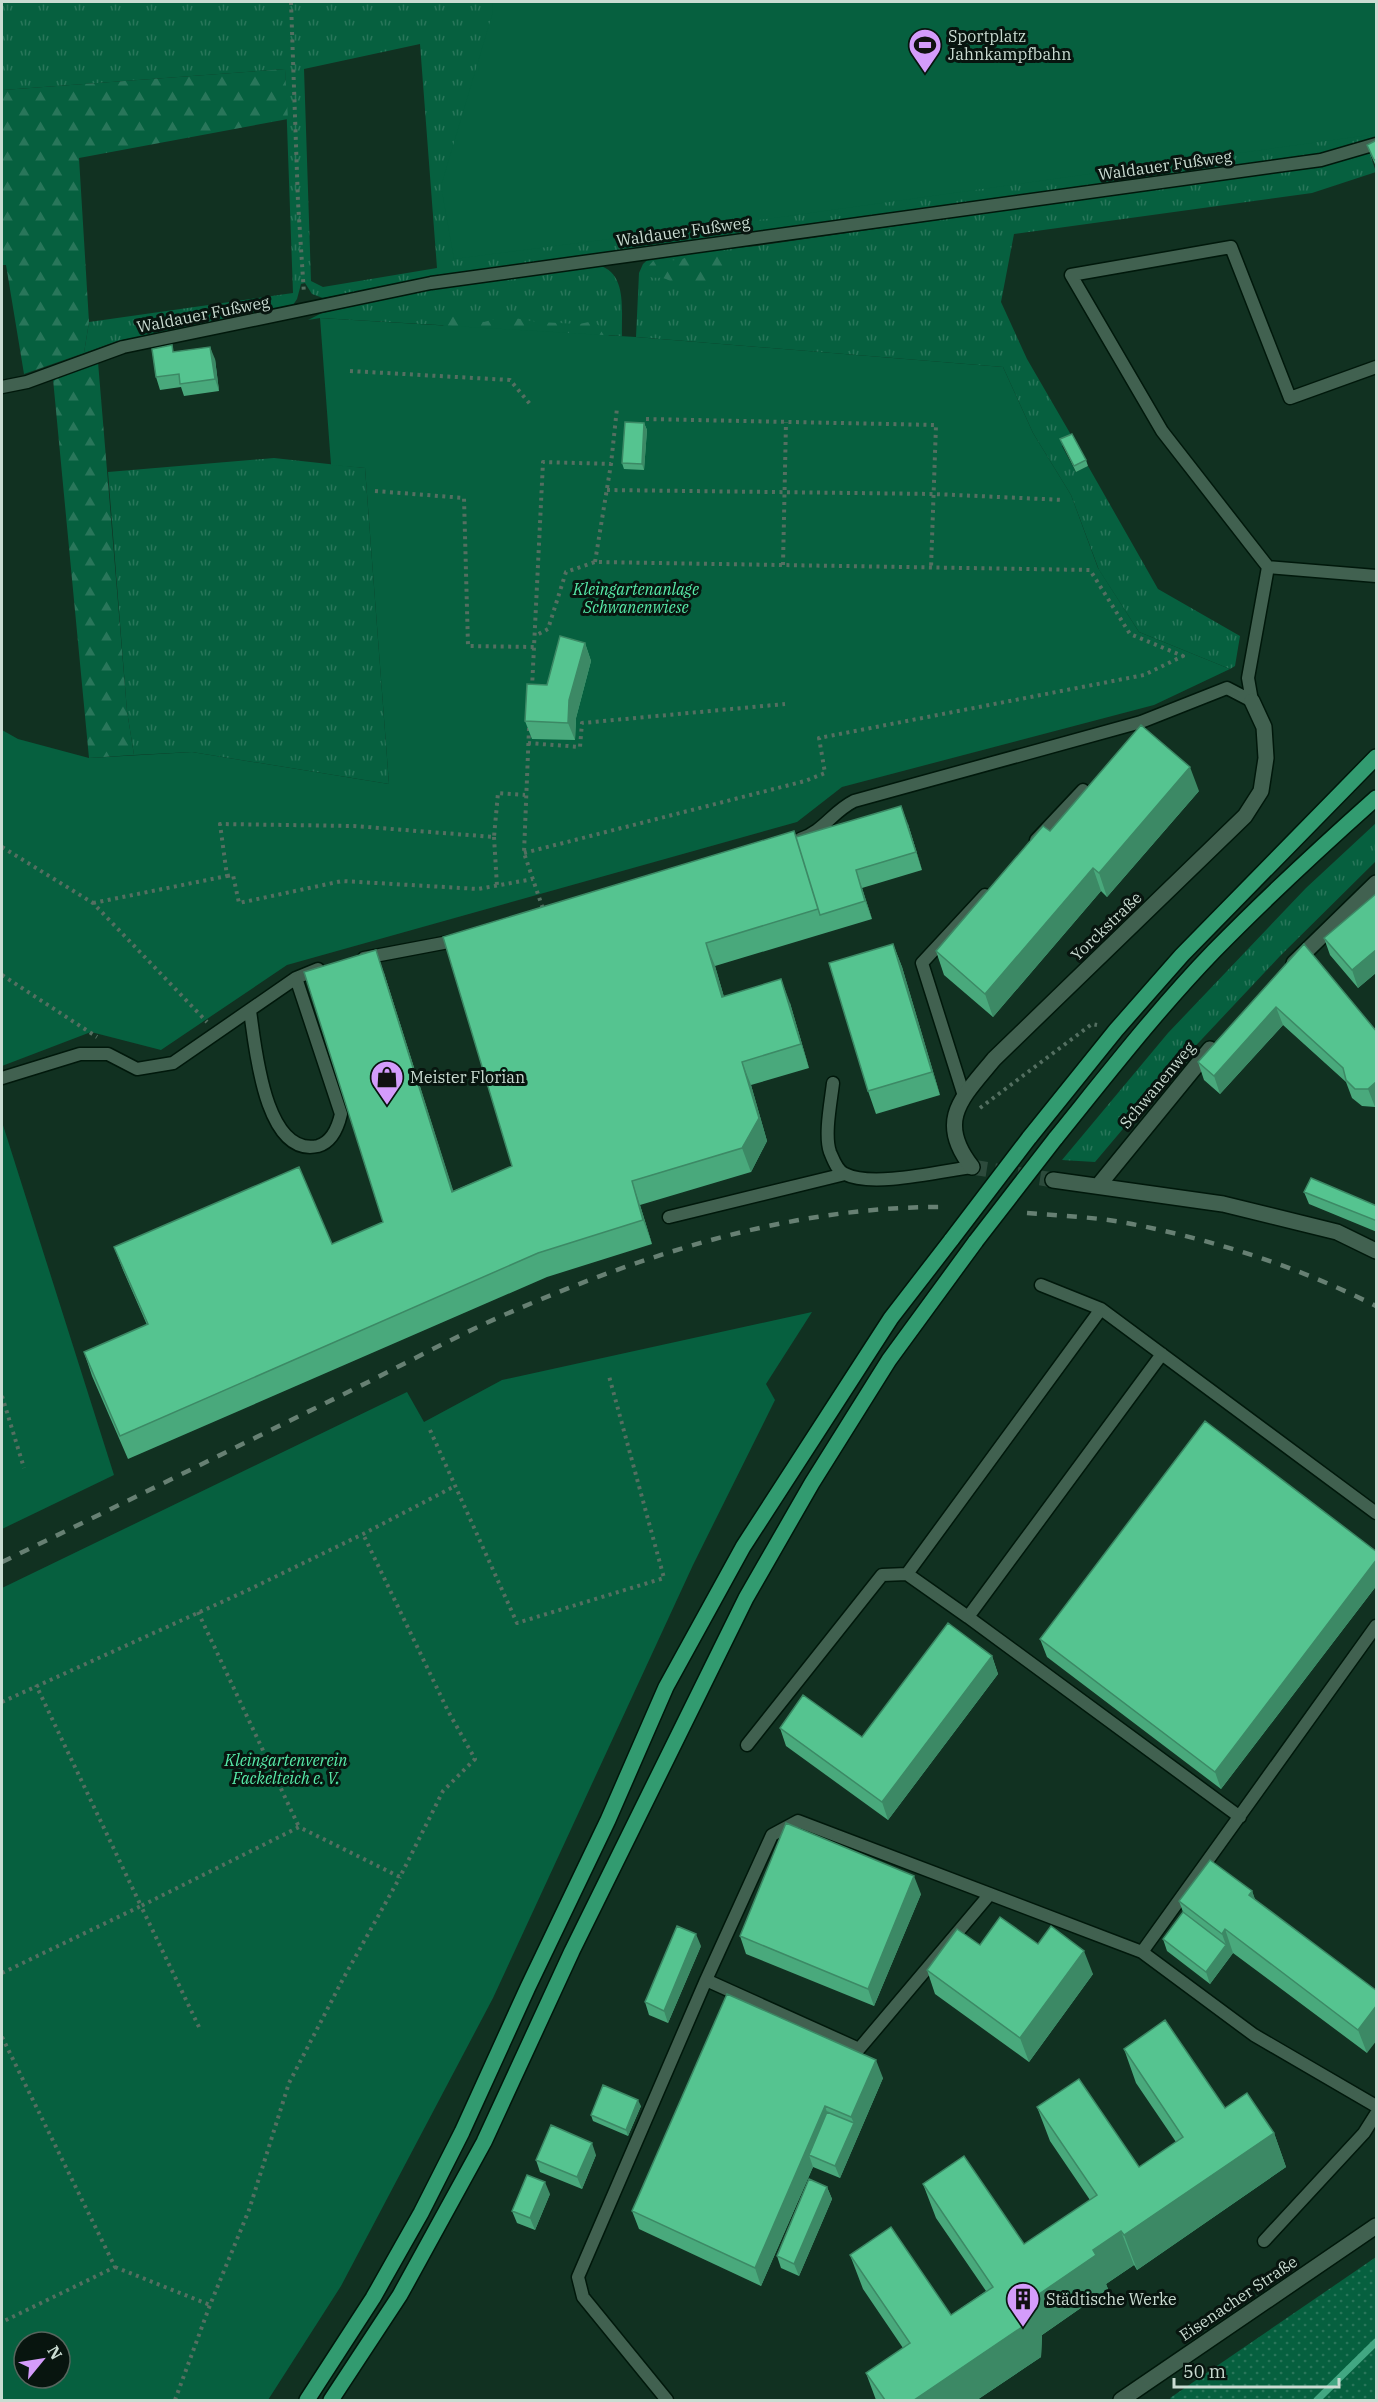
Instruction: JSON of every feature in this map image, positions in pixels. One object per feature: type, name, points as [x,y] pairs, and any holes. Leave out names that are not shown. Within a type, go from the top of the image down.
[{"type":"main road","points":[[307,2400],[373,2298],[421,2213],[462,2132],[608,1820],[666,1687],[743,1547],[891,1318],[1029,1138],[1116,1030],[1182,955],[1377,757]]},
{"type":"main road","points":[[331,2400],[400,2295],[484,2142],[572,1951],[746,1598],[812,1484],[889,1360],[976,1241],[1055,1140],[1115,1065],[1213,952],[1320,848],[1377,798]]},
{"type":"street","name":"Yorckstraße","points":[[954,1128],[956,1110],[964,1096],[994,1059],[1245,816],[1261,791],[1266,758],[1264,727],[1252,701]]},
{"type":"street","points":[[1286,971],[1377,883]]},
{"type":"street","name":"Schwanenweg","points":[[1098,1186],[1158,1111],[1224,1035]]},
{"type":"street","points":[[954,1128],[960,1151],[972,1167]]},
{"type":"street","points":[[1053,1180],[1223,1204],[1337,1232],[1377,1251]]},
{"type":"street","name":"Eisenacher Straße","points":[[1121,2400],[1377,2226]]},
{"type":"lane","name":"Waldauer Fußweg","points":[[2,387],[27,382],[123,347],[431,283],[1321,160],[1377,144]]},
{"type":"lane","points":[[1377,367],[1290,398],[1231,247],[1071,275],[1162,431],[1268,567],[1377,576]]},
{"type":"lane","points":[[1252,701],[1248,678],[1268,567]]},
{"type":"lane","points":[[785,843],[808,836],[826,825],[840,808],[854,801],[1141,722],[1227,687],[1252,701]]},
{"type":"lane","points":[[1029,848],[1083,790]]},
{"type":"lane","points":[[964,1096],[922,963],[990,890]]},
{"type":"lane","points":[[351,960],[432,947],[466,938]]},
{"type":"lane","points":[[2,1078],[80,1053],[108,1054],[137,1069],[173,1063],[296,978],[328,966]]},
{"type":"lane","points":[[250,1011],[260,1074],[268,1106],[277,1125],[294,1141],[308,1147],[321,1145],[333,1136],[341,1114],[296,978]]},
{"type":"lane","points":[[833,1083],[829,1112],[829,1149],[836,1166],[844,1174]]},
{"type":"lane","points":[[669,1217],[844,1174],[877,1180],[972,1167]]},
{"type":"lane","points":[[1041,1285],[1101,1309],[1377,1513]]},
{"type":"lane","points":[[907,1574],[1101,1309]]},
{"type":"lane","points":[[968,1617],[1162,1354]]},
{"type":"lane","points":[[747,1745],[882,1575],[907,1574],[1240,1817]]},
{"type":"lane","points":[[1142,1952],[1377,1626]]},
{"type":"lane","points":[[667,2400],[583,2297],[578,2277],[706,1980],[772,1835],[798,1821],[1142,1952],[1254,2035],[1377,2106]]},
{"type":"lane","points":[[706,1980],[859,2049],[990,1894]]},
{"type":"lane","points":[[1264,2241],[1364,2133],[1377,2114]]},
{"type":"path","points":[[291,2],[298,202],[305,310]]},
{"type":"path","points":[[350,371],[510,380],[530,404]]},
{"type":"path","points":[[595,562],[611,464],[617,408]]},
{"type":"path","points":[[646,419],[936,425],[931,568]]},
{"type":"path","points":[[783,565],[786,422]]},
{"type":"path","points":[[531,695],[543,462],[611,464]]},
{"type":"path","points":[[607,490],[934,494],[1064,500]]},
{"type":"path","points":[[375,491],[464,498],[468,646],[534,647]]},
{"type":"path","points":[[524,853],[805,781],[825,773],[819,738],[1144,675],[1183,656],[1130,634],[1090,570],[595,562],[566,572],[548,629],[535,636]]},
{"type":"path","points":[[528,743],[580,747],[582,723],[785,704]]},
{"type":"path","points":[[530,719],[524,853],[546,919]]},
{"type":"path","points":[[497,886],[494,837],[498,793],[525,795]]},
{"type":"path","points":[[227,876],[220,824],[354,826],[494,837]]},
{"type":"path","points":[[2,847],[93,903],[218,1033]]},
{"type":"path","points":[[93,903],[233,875],[239,903],[342,881],[478,889],[533,879]]},
{"type":"path","points":[[2,975],[99,1038],[108,1054]]},
{"type":"path","points":[[954,1128],[1092,1024],[1101,1026]]},
{"type":"path","points":[[430,1431],[517,1623],[664,1578],[609,1376]]},
{"type":"path","points":[[2,1395],[24,1468]]},
{"type":"path","points":[[2,1702],[363,1534],[455,1486]]},
{"type":"path","points":[[175,2400],[249,2210],[289,2083],[400,1877],[443,1791],[475,1759],[448,1711],[363,1534]]},
{"type":"path","points":[[198,1612],[299,1827],[400,1877]]},
{"type":"path","points":[[36,1685],[199,2027]]},
{"type":"path","points":[[2,1973],[299,1827]]},
{"type":"path","points":[[2,2037],[115,2267],[210,2306]]},
{"type":"path","points":[[2,2322],[115,2267]]},
{"type":"green space","name":"Sportplatz Jahnkampfbahn","points":[[2,2],[1376,2],[1376,138],[1326,154],[578,256],[323,298],[312,294],[305,283],[301,284],[297,299],[291,308],[117,341],[84,353],[89,322],[293,293],[285,69],[3,90],[2,139]],"holes":[[[420,44],[437,268],[323,287],[311,281],[304,69]]]},
{"type":"green space","name":"Sportplatz Jahnkampfbahn","points":[[493,2],[1376,2],[1376,134],[774,218],[454,259],[441,186],[492,15]]},
{"type":"green space","points":[[285,69],[288,119],[79,158],[89,322],[84,353],[24,374],[6,265],[2,265],[3,90]]},
{"type":"green space","points":[[1376,148],[1371,157],[1376,172],[1312,193],[1014,234],[1001,302],[1027,359],[1074,440],[1062,446],[1076,472],[1088,466],[1158,589],[1240,636],[1235,666],[1230,669],[1139,632],[1099,570],[1071,495],[1033,433],[1003,367],[636,337],[639,273],[643,264],[652,256],[757,246],[1312,166]]},
{"type":"green space","points":[[710,252],[723,258],[726,269],[703,284],[684,286],[645,273],[653,261],[681,260],[688,256]]},
{"type":"green space","points":[[598,265],[608,269],[619,284],[622,336],[320,318],[308,320],[322,313],[432,289]]},
{"type":"green space","points":[[446,316],[484,322],[498,318],[514,318],[538,322],[580,324],[591,322],[598,325],[612,338],[445,330],[442,322]]},
{"type":"green space","name":"Kleingartenanlage Schwanenwiese","points":[[320,318],[636,337],[1003,367],[1033,433],[1071,495],[1098,568],[1139,632],[1230,669],[1154,705],[842,787],[797,822],[287,965],[161,1050],[91,1032],[2,1066],[2,730],[18,739],[89,758],[192,752],[389,784],[365,468],[331,465]]},
{"type":"green space","points":[[98,362],[127,711],[134,755],[89,758],[53,379]]},
{"type":"green space","points":[[274,458],[365,468],[389,784],[192,752],[134,755],[127,711],[108,472]]},
{"type":"green space","points":[[1376,823],[1376,861],[1280,956],[1171,1072],[1095,1162],[1062,1160],[1168,1033],[1306,888]]},
{"type":"green space","points":[[2,1122],[114,1475],[2,1529]]},
{"type":"green space","name":"Kleingartenverein Fackelteich e. V.","points":[[812,1312],[766,1384],[775,1400],[693,1565],[493,1998],[341,2286],[268,2400],[2,2400],[2,1588],[407,1392],[424,1422],[502,1380]]},
{"type":"green space","points":[[1376,2257],[1376,2398],[1374,2400],[1172,2400],[1170,2398]]},
{"type":"building","points":[[1377,140],[1377,159],[1374,160],[1367,145]]},
{"type":"building","points":[[172,345],[173,352],[210,347],[215,379],[180,384],[179,374],[156,377],[152,349]]},
{"type":"building","points":[[625,422],[644,423],[642,464],[622,463]]},
{"type":"building","points":[[1072,434],[1086,460],[1074,466],[1060,439]]},
{"type":"building","points":[[560,636],[585,643],[569,700],[568,723],[525,721],[527,684],[547,685]]},
{"type":"building","points":[[1141,725],[1190,767],[1099,873],[1093,868],[985,994],[936,951],[1043,826],[1050,831]]},
{"type":"building","points":[[901,806],[916,852],[856,870],[865,901],[820,915],[796,837]]},
{"type":"building","points":[[794,831],[818,909],[706,943],[722,997],[781,979],[801,1044],[742,1062],[759,1118],[742,1148],[632,1181],[643,1220],[538,1253],[120,1436],[84,1352],[148,1324],[114,1247],[299,1167],[332,1244],[383,1222],[304,972],[376,950],[452,1192],[512,1166],[443,937]]},
{"type":"building","points":[[1377,893],[1377,949],[1352,970],[1324,938]]},
{"type":"building","points":[[893,944],[932,1072],[868,1091],[829,963]]},
{"type":"building","points":[[1304,944],[1377,1032],[1377,1081],[1368,1089],[1355,1089],[1346,1080],[1343,1068],[1276,1007],[1214,1076],[1198,1062]]},
{"type":"building","points":[[1311,1178],[1377,1206],[1377,1221],[1304,1192]]},
{"type":"building","points":[[1205,1421],[1377,1552],[1377,1559],[1215,1772],[1040,1639]]},
{"type":"building","points":[[948,1623],[992,1656],[882,1802],[780,1728],[803,1695],[862,1737]]},
{"type":"building","points":[[786,1823],[914,1876],[868,1989],[740,1936]]},
{"type":"building","points":[[1210,1860],[1252,1891],[1249,1895],[1377,1991],[1377,2005],[1358,2030],[1225,1929],[1222,1934],[1179,1901]]},
{"type":"building","points":[[1183,1912],[1226,1945],[1206,1972],[1163,1939]]},
{"type":"building","points":[[1000,1917],[1038,1944],[1051,1926],[1084,1951],[1020,2038],[927,1970],[957,1929],[980,1945]]},
{"type":"building","points":[[677,1926],[696,1934],[664,2011],[645,2002]]},
{"type":"building","points":[[727,1994],[876,2060],[851,2117],[825,2106],[755,2268],[632,2211]]},
{"type":"building","points":[[1165,2020],[1225,2108],[1247,2093],[1274,2133],[1124,2235],[1121,2231],[1093,2250],[1096,2255],[1029,2301],[1028,2323],[914,2400],[885,2400],[866,2373],[910,2343],[850,2255],[891,2227],[951,2315],[993,2287],[923,2184],[964,2156],[1024,2244],[1097,2195],[1037,2107],[1079,2079],[1139,2167],[1183,2137],[1124,2049]]},
{"type":"building","points":[[603,2085],[638,2100],[626,2130],[591,2115]]},
{"type":"building","points":[[827,2112],[854,2123],[835,2166],[809,2155]]},
{"type":"building","points":[[551,2125],[592,2143],[577,2177],[536,2160]]},
{"type":"building","points":[[527,2175],[545,2182],[530,2218],[512,2211]]},
{"type":"building","points":[[809,2179],[827,2187],[794,2264],[777,2256]]},
{"type":"waterway","points":[[1317,2400],[1376,2342]]},
{"type":"tunnel","points":[[972,1167],[1053,1180]]},
{"type":"railway","points":[[2,1562],[484,1324],[556,1293],[663,1254],[772,1225],[827,1215],[883,1209],[940,1207]]},
{"type":"railway","points":[[1027,1213],[1093,1218],[1195,1238],[1287,1267],[1376,1306]]},
{"type":"place","name":"Sportplatz Jahnkampfbahn","points":[[925,74]]},
{"type":"place","name":"Meister Florian","points":[[387,1106]]},
{"type":"place","name":"Städtische Werke","points":[[1023,2328]]}]
